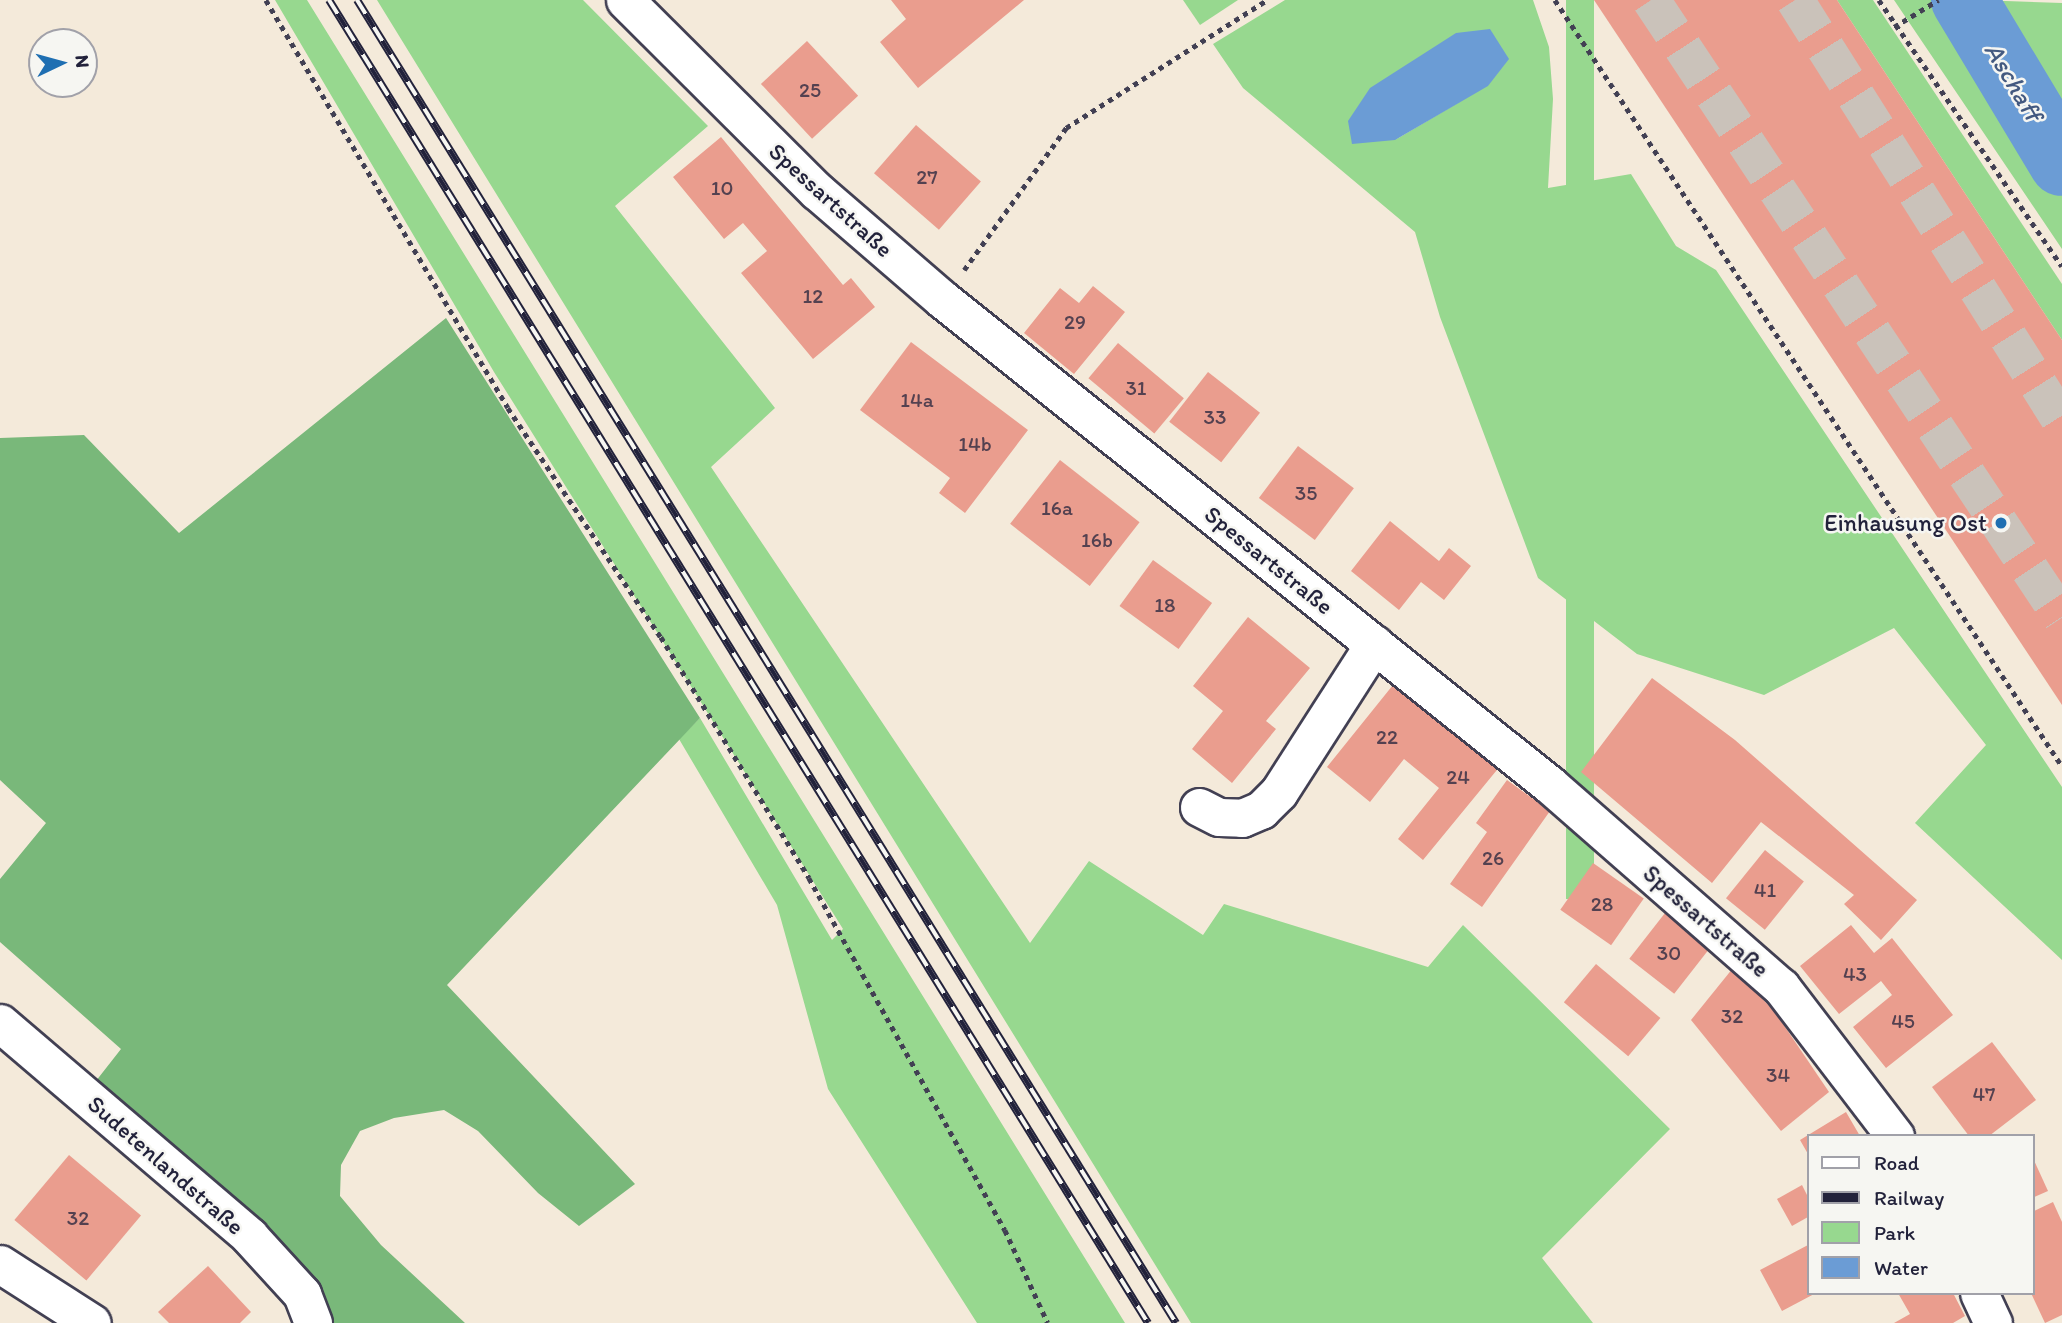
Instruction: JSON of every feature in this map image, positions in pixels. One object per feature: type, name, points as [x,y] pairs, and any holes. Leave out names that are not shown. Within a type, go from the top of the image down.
[{"type":"street","name":"Spessartstraße","points":[[625,0],[817,191],[942,299],[1550,785],[1781,987],[1893,1134]]},
{"type":"street","points":[[1199,807],[1219,817],[1242,818],[1261,810],[1279,792],[1374,644]]},
{"type":"street","name":"Sudetenlandstraße","points":[[0,1023],[250,1236],[302,1294],[313,1323]]},
{"type":"street","points":[[0,1264],[92,1323]]},
{"type":"street","points":[[1980,1295],[1993,1323]]},
{"type":"path","points":[[266,0],[508,408],[662,637],[809,878],[1006,1230],[1048,1323]]},
{"type":"path","points":[[942,299],[1066,128],[1267,0]]},
{"type":"path","points":[[1555,0],[2062,766]]},
{"type":"path","points":[[1879,0],[1894,26],[2062,266]]},
{"type":"path","points":[[1894,26],[1938,0]]},
{"type":"green space","points":[[275,0],[307,0],[1125,1323],[977,1323],[828,1089],[777,905],[679,739],[700,718],[832,940],[843,929],[494,372]]},
{"type":"green space","points":[[377,0],[583,0],[708,126],[615,206],[775,408],[711,467],[1030,943],[1089,861],[1203,935],[1224,904],[1428,967],[1463,925],[1670,1129],[1542,1258],[1593,1323],[1191,1323]]},
{"type":"green space","points":[[1183,0],[1238,0],[1200,25]]},
{"type":"green space","points":[[1285,0],[1533,0],[1549,47],[1553,99],[1548,188],[1631,174],[1676,246],[1716,270],[2062,787],[2062,960],[1915,823],[1986,745],[1894,628],[1764,695],[1637,654],[1538,578],[1440,317],[1415,232],[1243,88],[1213,44]],"holes":[[[1508,59],[1488,85],[1395,140]]]},
{"type":"green space","points":[[1566,0],[1594,0],[1594,899],[1566,899]]},
{"type":"green space","points":[[1837,0],[1873,0],[2062,284],[2062,340]]},
{"type":"green space","points":[[1894,0],[1950,0],[2008,98],[2023,72],[1977,0],[2062,3],[2062,249]]},
{"type":"green space","points":[[446,318],[700,718],[447,985],[635,1184],[579,1226],[538,1193],[478,1131],[444,1110],[394,1118],[360,1131],[341,1165],[340,1196],[381,1245],[465,1323],[311,1323],[309,1305],[74,1109],[121,1049],[0,942],[0,879],[46,823],[0,780],[0,438],[84,435],[179,533]]},
{"type":"water","points":[[1950,0],[1977,0],[2024,72],[2008,98]]},
{"type":"water","points":[[1490,29],[1509,59],[1488,86],[1395,140],[1352,144],[1348,121],[1370,88],[1456,33]]},
{"type":"building","points":[[891,0],[1024,0],[918,88],[880,42],[906,19]]},
{"type":"building","name":"Einhausung Ost","points":[[1594,0],[1837,0],[2062,340],[2062,705]]},
{"type":"building","points":[[807,41],[858,96],[812,139],[761,84]]},
{"type":"building","points":[[916,125],[981,181],[939,230],[874,173]]},
{"type":"building","points":[[721,137],[843,285],[851,278],[875,307],[813,359],[741,273],[767,251],[743,223],[724,239],[673,177]]},
{"type":"building","points":[[1093,286],[1125,312],[1074,374],[1024,333],[1060,288],[1079,303]]},
{"type":"building","points":[[911,342],[1028,430],[965,513],[939,493],[950,478],[860,410]]},
{"type":"building","points":[[1118,343],[1184,398],[1154,434],[1088,378]]},
{"type":"building","points":[[1208,372],[1260,413],[1221,462],[1169,422]]},
{"type":"building","points":[[1298,446],[1354,488],[1315,540],[1259,498]]},
{"type":"building","points":[[1060,460],[1140,522],[1090,586],[1010,524]]},
{"type":"building","points":[[1390,521],[1439,561],[1449,548],[1471,566],[1444,600],[1421,582],[1399,610],[1351,571]]},
{"type":"building","points":[[1153,560],[1212,603],[1179,649],[1119,606]]},
{"type":"building","points":[[1248,617],[1310,668],[1266,721],[1276,729],[1232,783],[1192,749],[1223,711],[1193,686]]},
{"type":"building","points":[[1652,678],[1735,740],[1917,900],[1881,940],[1844,904],[1854,895],[1761,822],[1712,883],[1581,772]]},
{"type":"building","points":[[1397,680],[1501,765],[1423,860],[1398,839],[1439,788],[1404,759],[1370,802],[1327,767]]},
{"type":"building","points":[[1507,780],[1550,811],[1482,907],[1450,884],[1487,832],[1476,823]]},
{"type":"building","points":[[1765,850],[1804,881],[1765,930],[1726,898]]},
{"type":"building","points":[[1593,863],[1644,899],[1611,945],[1560,910]]},
{"type":"building","points":[[1665,913],[1710,948],[1674,994],[1629,959]]},
{"type":"building","points":[[1851,925],[1874,953],[1892,938],[1953,1015],[1886,1068],[1853,1027],[1892,995],[1881,981],[1839,1014],[1800,966]]},
{"type":"building","points":[[1596,964],[1660,1018],[1628,1056],[1564,1002]]},
{"type":"building","points":[[1733,968],[1775,1012],[1829,1092],[1781,1131],[1691,1020]]},
{"type":"building","points":[[1992,1042],[2036,1100],[1992,1134],[1967,1134],[1932,1087]]},
{"type":"building","points":[[1846,1112],[1859,1134],[1810,1134]]},
{"type":"building","points":[[1806,1136],[1806,1150],[1800,1140]]},
{"type":"building","points":[[69,1155],[141,1215],[86,1281],[14,1220]]},
{"type":"building","points":[[2034,1160],[2048,1191],[2034,1197]]},
{"type":"building","points":[[1802,1185],[1806,1193],[1806,1218],[1792,1226],[1777,1199]]},
{"type":"building","points":[[2053,1202],[2062,1222],[2062,1315],[2045,1323],[2032,1295],[2034,1211]]},
{"type":"building","points":[[1806,1246],[1806,1295],[1812,1295],[1782,1311],[1760,1270]]},
{"type":"building","points":[[208,1266],[251,1312],[240,1323],[169,1323],[158,1312]]},
{"type":"building","points":[[1899,1295],[1954,1295],[1965,1316],[1953,1323],[1894,1323],[1910,1314]]},
{"type":"waterway","name":"Aschaff","points":[[1964,0],[2062,163]]},
{"type":"tunnel","points":[[1651,0],[2062,618]]},
{"type":"tunnel","points":[[1795,0],[2062,422]]},
{"type":"railway","points":[[329,0],[1148,1323]]},
{"type":"railway","points":[[357,0],[1176,1323]]},
{"type":"place","name":"Einhausung Ost","points":[[2001,523]]}]
